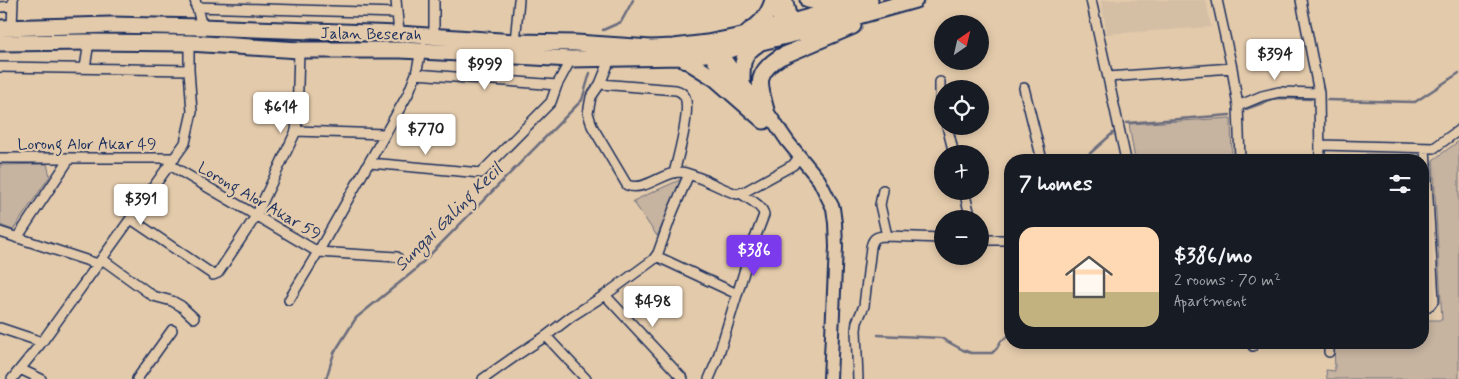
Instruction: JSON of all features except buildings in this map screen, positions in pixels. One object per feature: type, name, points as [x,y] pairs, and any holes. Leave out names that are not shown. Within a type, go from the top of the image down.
[{"type":"highway","points":[[742,36],[761,23],[774,0]]},
{"type":"highway","points":[[808,0],[853,5]]},
{"type":"highway","name":"Jalan Beserah","points":[[6,28],[111,25],[202,27],[400,34],[515,42],[576,43],[651,48],[713,47],[759,43],[787,30],[870,0]]},
{"type":"highway","name":"Jalan Beserah","points":[[0,43],[189,44],[299,50],[420,51],[571,59],[681,57],[742,36],[787,30],[915,0]]},
{"type":"highway","points":[[765,116],[759,84],[771,63],[857,25],[928,0]]},
{"type":"highway","points":[[742,83],[743,61],[750,49],[759,43]]},
{"type":"highway","points":[[681,57],[707,72],[765,116]]},
{"type":"main road","points":[[774,0],[787,30]]},
{"type":"main road","points":[[786,0],[787,30]]},
{"type":"main road","points":[[713,47],[765,116]]},
{"type":"main road","points":[[713,47],[720,68],[800,156],[819,180],[833,208],[836,247],[830,379]]},
{"type":"street","points":[[396,0],[400,34]]},
{"type":"street","points":[[434,0],[434,36]]},
{"type":"street","points":[[515,42],[519,0]]},
{"type":"street","points":[[1091,0],[1125,154]]},
{"type":"street","points":[[1217,0],[1238,106],[1240,154]]},
{"type":"street","points":[[1301,0],[1319,93],[1320,154]]},
{"type":"street","points":[[0,7],[13,3]]},
{"type":"street","points":[[6,28],[13,3]]},
{"type":"street","points":[[202,27],[196,4],[397,13]]},
{"type":"street","points":[[86,68],[89,42]]},
{"type":"street","points":[[12,379],[42,342],[185,143],[192,112],[189,44]]},
{"type":"street","points":[[131,219],[213,274],[218,273],[256,216],[296,131],[299,50]]},
{"type":"street","points":[[289,300],[370,163],[408,94],[416,74],[420,51]]},
{"type":"street","points":[[612,57],[600,84],[591,97],[589,118],[624,181],[630,186],[637,186],[682,172],[734,193],[740,193],[793,165],[800,156]]},
{"type":"street","points":[[370,163],[481,172],[550,102],[571,59]]},
{"type":"street","points":[[0,67],[189,70]]},
{"type":"street","points":[[1108,77],[1232,68]]},
{"type":"street","points":[[416,74],[557,85]]},
{"type":"street","points":[[600,84],[676,90],[684,95],[686,102],[684,132],[674,173]]},
{"type":"street","points":[[1024,88],[1040,154]]},
{"type":"street","points":[[1238,106],[1262,96],[1279,92],[1319,93]]},
{"type":"street","points":[[1320,145],[1434,148],[1459,130]]},
{"type":"street","points":[[296,131],[385,134]]},
{"type":"street","points":[[1425,148],[1425,154]]},
{"type":"street","name":"Lorong Alor Akar 49","points":[[0,158],[70,158],[172,162]]},
{"type":"street","points":[[17,238],[70,158]]},
{"type":"street","name":"Lorong Alor Akar 59","points":[[172,162],[256,216],[318,252],[397,257]]},
{"type":"street","points":[[488,378],[517,354],[546,336],[653,260],[660,248],[689,174]]},
{"type":"street","points":[[883,190],[880,205],[886,236]]},
{"type":"street","points":[[709,379],[717,360],[752,246],[764,215],[761,207],[740,193]]},
{"type":"street","points":[[1429,216],[1434,300],[1429,306]]},
{"type":"street","points":[[0,232],[100,262],[153,296],[172,301],[181,306],[194,318]]},
{"type":"street","points":[[858,379],[856,330],[857,322],[864,306],[872,243],[878,236],[934,238]]},
{"type":"street","points":[[989,240],[1004,240]]},
{"type":"street","points":[[656,256],[737,294]]},
{"type":"street","points":[[605,295],[684,379]]},
{"type":"street","points":[[0,328],[42,342]]},
{"type":"street","points":[[137,379],[172,330]]},
{"type":"street","points":[[546,336],[586,379]]},
{"type":"street","points":[[20,369],[41,379]]},
{"type":"shaded area","points":[[1101,0],[1206,0],[1211,27],[1107,34]]},
{"type":"shaded area","points":[[1231,118],[1232,154],[1134,154],[1129,124]]},
{"type":"shaded area","points":[[1459,141],[1459,379],[1327,379],[1326,370],[1335,371],[1334,349],[1429,349],[1429,320],[1442,320],[1433,160]]},
{"type":"shaded area","points":[[47,164],[50,176],[13,230],[0,225],[0,165]]},
{"type":"shaded area","points":[[684,178],[657,236],[633,201]]},
{"type":"waterway","name":"Sungai Galing Kecil","points":[[603,30],[621,22],[633,0]]},
{"type":"waterway","name":"Sungai Galing Kecil","points":[[326,379],[334,353],[356,318],[414,271],[582,100],[590,73]]},
{"type":"waterway","points":[[1327,100],[1415,102],[1459,73]]},
{"type":"waterway","points":[[1246,109],[1277,98],[1311,99]]},
{"type":"waterway","points":[[1127,123],[1230,115]]},
{"type":"waterway","points":[[1089,154],[1113,133]]},
{"type":"waterway","points":[[878,335],[941,338],[971,353],[992,353],[1004,339]]}]
